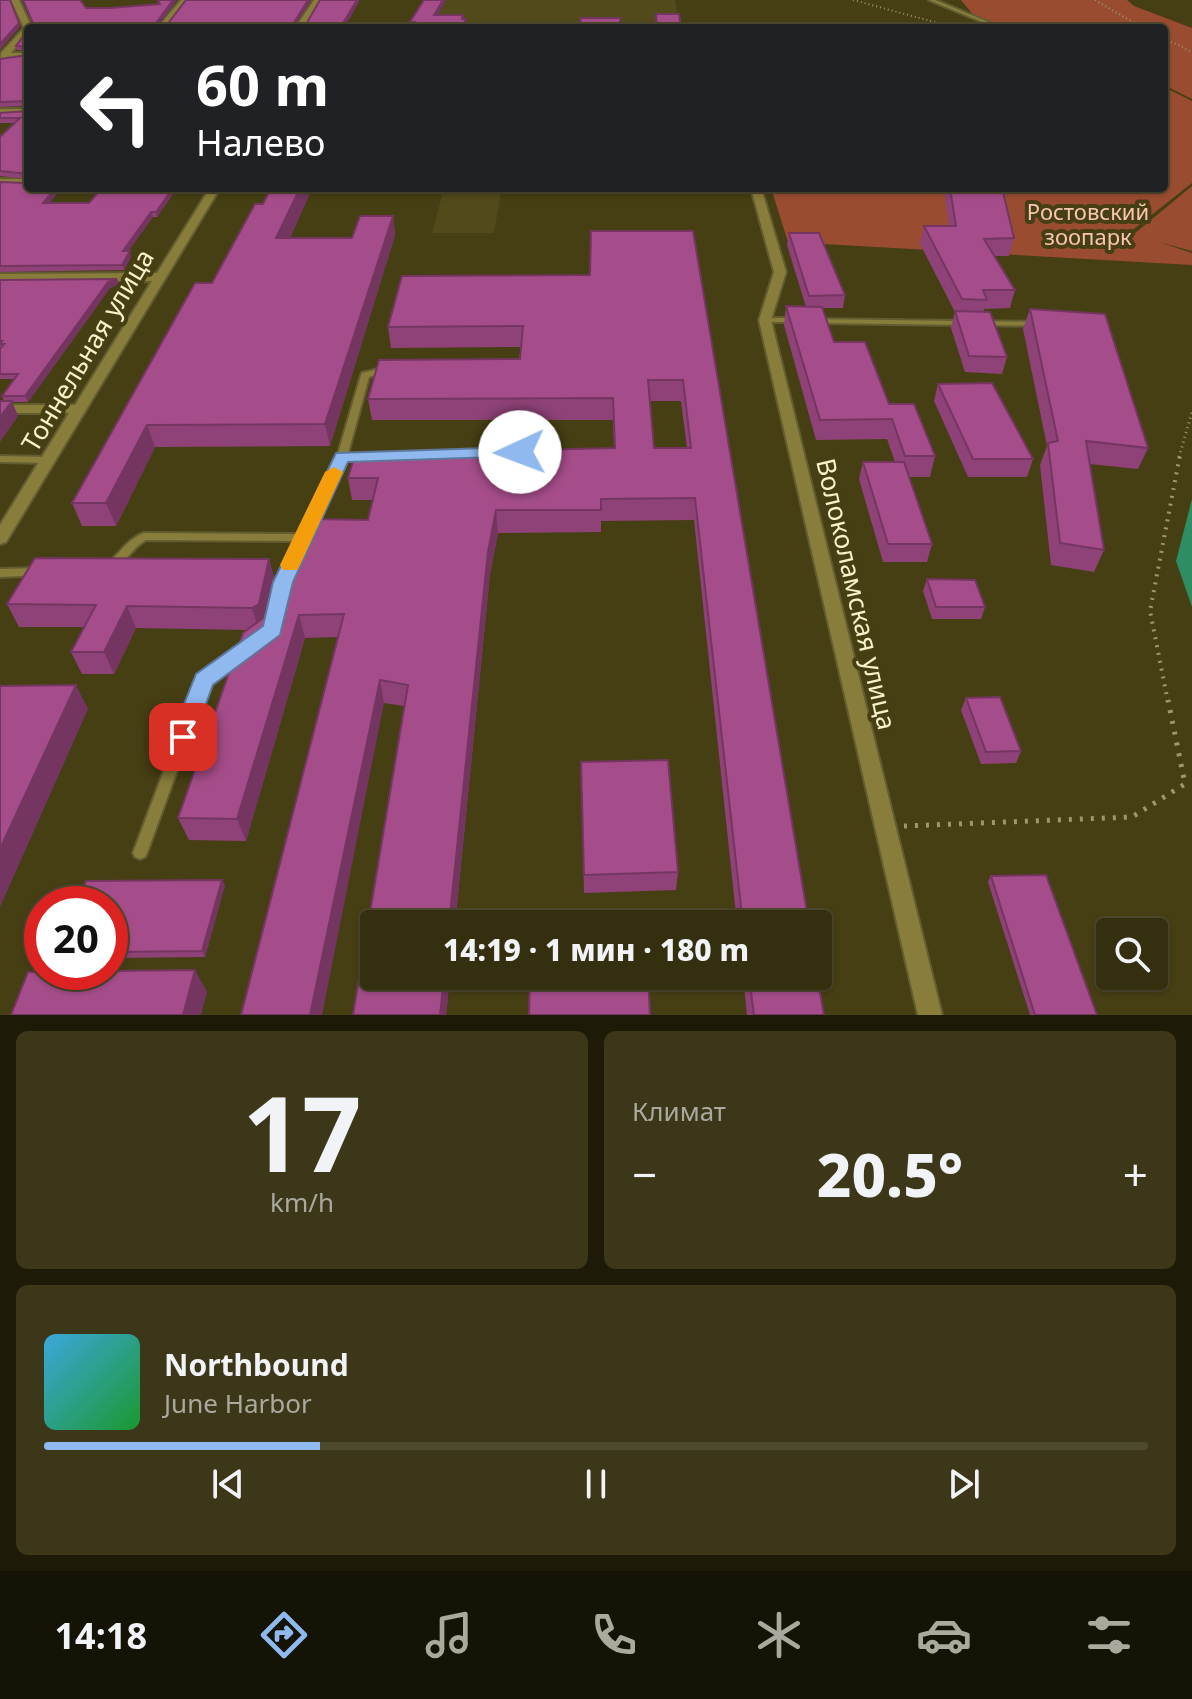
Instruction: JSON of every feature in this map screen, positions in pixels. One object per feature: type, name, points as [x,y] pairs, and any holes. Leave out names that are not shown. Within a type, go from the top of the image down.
[{"type":"street","points":[[15,0],[26,24]]},
{"type":"street","points":[[164,24],[185,0]]},
{"type":"street","points":[[302,24],[318,0]]},
{"type":"street","points":[[2,58],[24,33]]},
{"type":"street","points":[[0,45],[16,43]]},
{"type":"street","points":[[2,58],[24,55]]},
{"type":"street","points":[[0,112],[24,112]]},
{"type":"street","points":[[0,182],[24,182]]},
{"type":"street","name":"Тоннельная улица","points":[[0,538],[212,192]]},
{"type":"street","points":[[757,192],[780,272],[765,320]]},
{"type":"street","points":[[0,278],[159,277]]},
{"type":"street","name":"Волоколамская улица","points":[[765,320],[930,1015]]},
{"type":"street","points":[[0,409],[80,409]]},
{"type":"lane","points":[[931,0],[989,24]]},
{"type":"lane","points":[[765,320],[1050,324]]},
{"type":"lane","points":[[283,582],[301,538],[342,457],[365,375],[375,370],[405,370]]},
{"type":"lane","points":[[401,455],[520,452]]},
{"type":"lane","points":[[342,457],[356,457]]},
{"type":"lane","points":[[0,459],[48,460]]},
{"type":"lane","points":[[106,568],[123,558],[133,541],[144,536],[301,538]]},
{"type":"lane","points":[[0,573],[51,571]]},
{"type":"lane","points":[[140,853],[204,680],[261,638]]},
{"type":"path","points":[[853,0],[942,24]]},
{"type":"path","points":[[1095,0],[1136,24]]},
{"type":"path","points":[[956,24],[975,19]]},
{"type":"path","points":[[1168,40],[1192,52]]},
{"type":"path","points":[[885,827],[1132,817],[1185,784],[1150,611],[1173,478],[1192,412]]},
{"type":"shaded area","points":[[427,0],[675,0],[679,24],[416,24]]},
{"type":"shaded area","points":[[443,192],[501,192],[494,233],[432,233]]},
{"type":"shaded area","points":[[1192,499],[1192,607],[1176,561]]},
{"type":"green space","points":[[961,0],[1127,0],[1134,6],[1192,28],[1192,99],[1168,87],[1168,24],[981,24]]},
{"type":"green space","name":"Ростовский зоопарк","points":[[1168,89],[1192,101],[1192,183],[1130,232],[1134,234],[1192,186],[1192,251],[1159,242],[1192,253],[1192,265],[788,242],[772,192],[1168,192]]},
{"type":"building","points":[[0,0],[10,0],[19,23],[0,44]]},
{"type":"building","points":[[23,0],[80,0],[86,8],[110,8],[173,0],[155,24],[33,23]]},
{"type":"building","points":[[186,0],[308,0],[293,24],[168,24]]},
{"type":"building","points":[[320,0],[357,0],[342,24],[306,24]]},
{"type":"building","points":[[424,0],[443,0],[434,15],[463,15],[462,19],[466,19],[464,24],[410,22]]},
{"type":"building","points":[[656,14],[679,14],[680,24],[657,24]]},
{"type":"building","points":[[581,18],[620,18],[620,24],[580,24]]},
{"type":"building","points":[[24,35],[24,47],[16,46]]},
{"type":"building","points":[[24,56],[24,101],[0,102],[0,59]]},
{"type":"building","points":[[24,111],[24,174],[0,171],[0,137],[20,118],[0,118],[0,113]]},
{"type":"building","points":[[0,182],[24,183],[24,192],[53,192],[43,203],[89,203],[99,192],[170,192],[156,212],[151,212],[123,251],[130,251],[122,265],[0,266]]},
{"type":"building","points":[[269,192],[298,192],[276,238],[352,238],[360,216],[393,216],[325,424],[147,425],[106,503],[72,503],[195,283],[212,283],[255,204],[263,204]]},
{"type":"building","points":[[951,192],[1003,192],[1014,238],[984,239],[1015,290],[983,290],[987,300],[962,299],[924,226],[956,226]]},
{"type":"building","points":[[591,231],[693,231],[807,910],[741,910],[695,498],[601,499],[601,510],[496,510],[488,552],[450,910],[370,910],[408,685],[380,680],[310,1015],[241,1015],[344,614],[299,615],[237,819],[178,818],[243,633],[275,609],[285,559],[300,559],[313,519],[368,520],[378,478],[348,478],[355,455],[533,455],[533,450],[615,448],[613,398],[368,399],[379,360],[520,359],[523,326],[388,327],[402,276],[590,275]],"holes":[[[648,380],[683,380],[691,448],[654,448]]]},
{"type":"building","points":[[789,233],[819,233],[845,295],[809,296]]},
{"type":"building","points":[[117,279],[108,282],[25,396],[2,396],[18,374],[0,374],[0,349],[4,344],[0,344],[0,280]]},
{"type":"building","points":[[786,306],[822,307],[834,342],[865,342],[889,404],[914,404],[935,456],[905,456],[892,419],[820,420]]},
{"type":"building","points":[[1030,309],[1105,314],[1148,448],[1086,441],[1104,550],[1060,543],[1048,443],[1058,441]]},
{"type":"building","points":[[955,311],[990,312],[1007,357],[969,356]]},
{"type":"building","points":[[992,383],[1033,459],[973,459],[938,384]]},
{"type":"building","points":[[0,401],[12,401],[0,417]]},
{"type":"building","points":[[863,462],[904,462],[932,544],[888,544]]},
{"type":"building","points":[[35,558],[269,559],[259,604],[252,608],[127,606],[104,652],[71,652],[96,605],[7,604]]},
{"type":"building","points":[[927,579],[975,580],[985,607],[936,607]]},
{"type":"building","points":[[76,685],[0,849],[0,686]]},
{"type":"building","points":[[1000,697],[1021,751],[986,752],[966,698]]},
{"type":"building","points":[[668,760],[678,872],[584,875],[581,762]]},
{"type":"building","points":[[1046,875],[1097,1015],[1035,1015],[991,876]]},
{"type":"building","points":[[222,880],[202,951],[128,952],[128,886],[84,886],[86,881]]},
{"type":"building","points":[[195,970],[183,1015],[11,1015],[24,982],[24,990],[128,990],[128,971]]},
{"type":"building","points":[[360,973],[360,990],[443,990],[440,1015],[353,1015]]},
{"type":"building","points":[[530,990],[649,990],[650,1015],[529,1015]]},
{"type":"building","points":[[751,990],[820,990],[824,1015],[754,1015]]},
{"type":"slow traffic","points":[[290,565],[334,472]]},
{"type":"route","points":[[183,737],[204,680],[273,630],[283,582],[301,538],[342,457],[520,452]]}]
